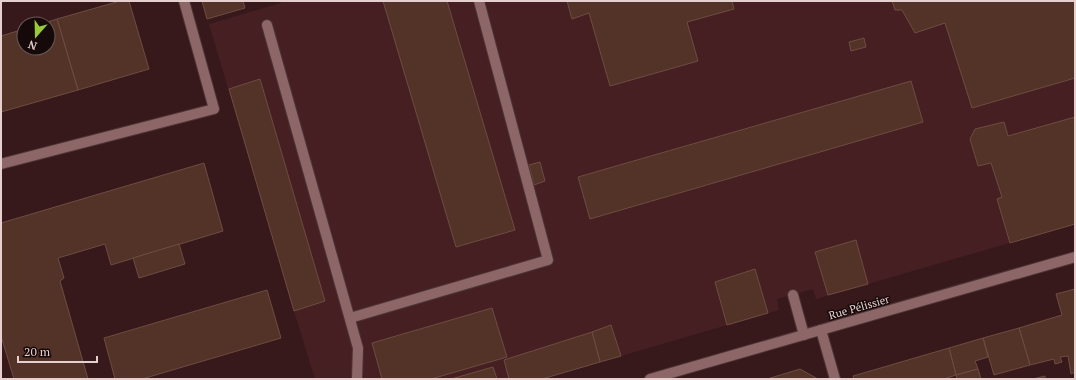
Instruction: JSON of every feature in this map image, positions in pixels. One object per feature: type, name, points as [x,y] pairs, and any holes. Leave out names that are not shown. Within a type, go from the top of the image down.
[{"type":"street","points":[[1,164],[214,109],[184,1]]},
{"type":"street","points":[[350,318],[548,260],[479,1]]},
{"type":"street","points":[[267,26],[358,348],[357,379]]},
{"type":"street","name":"Rue Pélissier","points":[[650,379],[1075,257]]},
{"type":"street","points":[[793,294],[804,334]]},
{"type":"street","points":[[821,330],[835,379]]},
{"type":"shaded area","points":[[280,1],[1075,1],[1075,224],[816,299],[813,289],[777,299],[779,310],[542,379],[315,379],[209,24],[281,3]]},
{"type":"building","points":[[120,1],[129,1],[149,69],[78,90],[57,19]]},
{"type":"building","points":[[202,1],[243,1],[245,8],[207,19]]},
{"type":"building","points":[[383,1],[447,1],[515,230],[456,247]]},
{"type":"building","points":[[567,1],[732,1],[734,9],[687,22],[698,61],[610,86],[589,13],[572,19]]},
{"type":"building","points":[[892,1],[1075,1],[1075,78],[972,108],[945,23],[915,33],[902,10],[895,10]]},
{"type":"building","points":[[56,19],[78,90],[1,112],[1,36],[16,31],[16,56],[56,56]]},
{"type":"building","points":[[864,38],[866,47],[851,51],[849,42]]},
{"type":"building","points":[[260,79],[325,301],[294,311],[229,89]]},
{"type":"building","points":[[911,81],[923,122],[590,219],[578,177]]},
{"type":"building","points":[[1075,117],[1075,224],[1010,243],[997,199],[1002,197],[991,163],[978,166],[970,139],[975,129],[1004,122],[1008,136]]},
{"type":"building","points":[[540,162],[545,181],[534,185],[529,165]]},
{"type":"building","points":[[204,163],[223,231],[111,265],[105,244],[58,258],[64,278],[60,281],[88,379],[14,379],[1,336],[1,223]]},
{"type":"building","points":[[856,240],[868,284],[828,295],[815,252]]},
{"type":"building","points":[[179,244],[185,264],[139,278],[133,258]]},
{"type":"building","points":[[755,269],[768,313],[727,325],[715,282]]},
{"type":"building","points":[[1075,289],[1075,372],[1071,374],[1068,356],[1060,357],[1062,362],[1055,364],[1054,359],[1030,365],[1019,328],[1062,315],[1056,294]]},
{"type":"building","points":[[267,290],[281,338],[142,379],[115,379],[104,338]]},
{"type":"building","points":[[492,308],[507,357],[431,379],[382,379],[372,343]]},
{"type":"building","points":[[611,325],[621,356],[600,362],[592,332]]},
{"type":"building","points":[[1019,328],[1030,365],[994,375],[983,338]]},
{"type":"building","points":[[592,332],[600,362],[542,379],[509,379],[504,360]]},
{"type":"building","points":[[983,338],[988,357],[975,361],[978,369],[956,375],[949,348]]},
{"type":"building","points":[[949,348],[956,375],[944,379],[854,379],[853,376]]},
{"type":"building","points":[[493,367],[497,379],[451,379]]},
{"type":"building","points":[[800,369],[818,379],[767,379]]},
{"type":"building","points":[[978,369],[981,379],[957,379],[956,375]]},
{"type":"building","points":[[1045,376],[1045,379],[1033,379]]}]
